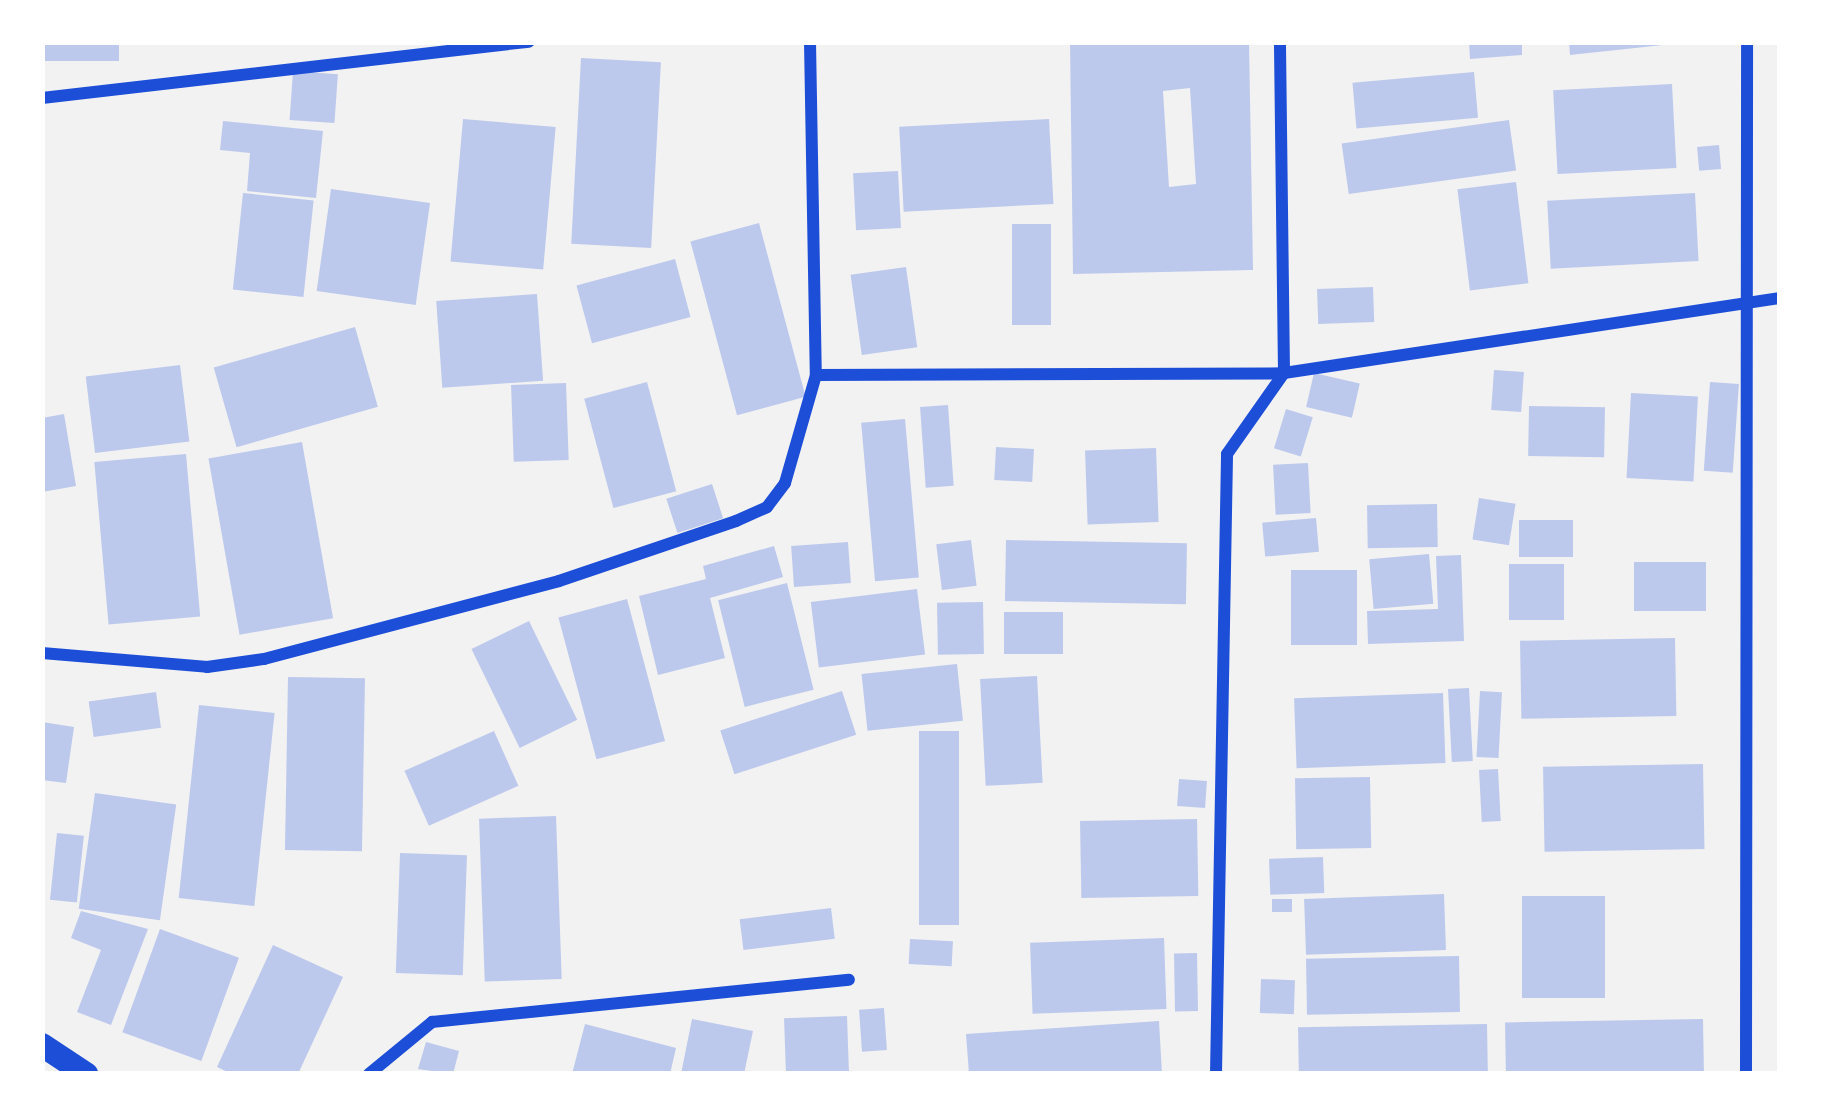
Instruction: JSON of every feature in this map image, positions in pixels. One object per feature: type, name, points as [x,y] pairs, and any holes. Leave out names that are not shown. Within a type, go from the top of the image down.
[{"type":"main road","points":[[42,1045],[86,1074]]},
{"type":"street","points":[[42,98],[529,42]]},
{"type":"street","points":[[42,653],[207,667],[264,659],[559,581],[767,507],[784,483],[816,375],[810,42]]},
{"type":"street","points":[[1216,1074],[1227,454],[1284,374],[1280,42]]},
{"type":"street","points":[[1746,1074],[1747,42]]},
{"type":"street","points":[[816,375],[1284,374],[1748,308],[1780,298]]},
{"type":"street","points":[[369,1074],[432,1022],[849,980]]},
{"type":"building","points":[[42,42],[119,42],[119,61],[42,61]]},
{"type":"building","points":[[1070,42],[1249,42],[1253,270],[1073,274]],"holes":[[[1190,88],[1196,184],[1169,187],[1163,91]]]},
{"type":"building","points":[[1469,42],[1522,42],[1522,55],[1470,59]]},
{"type":"building","points":[[1569,42],[1662,42],[1663,45],[1570,55]]},
{"type":"building","points":[[581,58],[661,62],[651,248],[571,244]]},
{"type":"building","points":[[293,71],[338,74],[334,123],[290,120]]},
{"type":"building","points":[[1474,72],[1478,118],[1356,128],[1352,83]]},
{"type":"building","points":[[1672,84],[1676,168],[1558,174],[1553,90]]},
{"type":"building","points":[[463,119],[556,127],[543,270],[451,261]]},
{"type":"building","points":[[1049,119],[1053,204],[904,212],[899,127]]},
{"type":"building","points":[[1509,120],[1516,171],[1349,194],[1342,144]]},
{"type":"building","points":[[223,121],[323,131],[316,198],[247,191],[250,153],[220,150]]},
{"type":"building","points":[[1719,145],[1721,169],[1699,171],[1697,147]]},
{"type":"building","points":[[898,171],[901,228],[856,230],[853,173]]},
{"type":"building","points":[[1516,182],[1528,283],[1470,290],[1457,189]]},
{"type":"building","points":[[331,189],[430,203],[416,305],[317,291]]},
{"type":"building","points":[[243,193],[314,200],[303,297],[233,289]]},
{"type":"building","points":[[1695,193],[1699,261],[1551,269],[1547,201]]},
{"type":"building","points":[[759,223],[806,397],[737,415],[690,241]]},
{"type":"building","points":[[1012,224],[1051,224],[1051,325],[1012,325]]},
{"type":"building","points":[[675,259],[691,317],[592,343],[576,285]]},
{"type":"building","points":[[906,267],[917,347],[862,355],[851,275]]},
{"type":"building","points":[[1373,287],[1374,322],[1318,324],[1317,289]]},
{"type":"building","points":[[537,294],[543,381],[442,388],[436,301]]},
{"type":"building","points":[[355,327],[378,407],[237,447],[214,368]]},
{"type":"building","points":[[180,365],[189,441],[95,453],[86,377]]},
{"type":"building","points":[[1494,370],[1524,372],[1521,412],[1491,410]]},
{"type":"building","points":[[1314,373],[1360,384],[1352,418],[1306,407]]},
{"type":"building","points":[[647,382],[676,491],[613,508],[584,399]]},
{"type":"building","points":[[1710,382],[1739,384],[1733,473],[1704,471]]},
{"type":"building","points":[[566,383],[569,460],[514,462],[511,385]]},
{"type":"building","points":[[1631,393],[1698,397],[1693,481],[1627,478]]},
{"type":"building","points":[[948,405],[954,486],[926,488],[920,407]]},
{"type":"building","points":[[1529,406],[1605,407],[1604,457],[1528,456]]},
{"type":"building","points":[[1286,409],[1313,417],[1301,456],[1274,448]]},
{"type":"building","points":[[64,414],[76,486],[42,492],[42,418]]},
{"type":"building","points":[[905,419],[919,577],[875,581],[861,423]]},
{"type":"building","points":[[302,442],[333,618],[240,635],[208,458]]},
{"type":"building","points":[[996,447],[1034,449],[1032,482],[994,480]]},
{"type":"building","points":[[1156,448],[1159,522],[1088,524],[1085,450]]},
{"type":"building","points":[[186,454],[200,616],[109,624],[94,462]]},
{"type":"building","points":[[1308,463],[1311,513],[1276,515],[1273,465]]},
{"type":"building","points":[[712,484],[723,518],[677,533],[666,499]]},
{"type":"building","points":[[1479,498],[1516,504],[1509,545],[1472,539]]},
{"type":"building","points":[[1437,504],[1438,547],[1368,548],[1367,505]]},
{"type":"building","points":[[1316,518],[1319,552],[1265,557],[1262,523]]},
{"type":"building","points":[[1519,520],[1573,520],[1573,557],[1519,557]]},
{"type":"building","points":[[971,540],[977,586],[942,590],[936,544]]},
{"type":"building","points":[[1006,540],[1187,543],[1186,604],[1005,601]]},
{"type":"building","points":[[848,542],[851,583],[794,587],[791,546]]},
{"type":"building","points":[[774,546],[783,577],[710,598],[725,658],[658,675],[639,596],[706,579],[703,566]]},
{"type":"building","points":[[1429,554],[1433,604],[1374,609],[1369,559]]},
{"type":"building","points":[[1461,555],[1464,641],[1368,644],[1367,611],[1438,609],[1436,556]]},
{"type":"building","points":[[1634,562],[1706,562],[1706,611],[1634,611]]},
{"type":"building","points":[[1509,564],[1564,564],[1564,620],[1509,620]]},
{"type":"building","points":[[1291,570],[1357,570],[1357,645],[1291,645]]},
{"type":"building","points":[[787,583],[814,690],[745,707],[718,600]]},
{"type":"building","points":[[917,589],[925,655],[819,668],[811,602]]},
{"type":"building","points":[[627,599],[665,741],[596,759],[558,617]]},
{"type":"building","points":[[983,602],[984,654],[938,655],[937,603]]},
{"type":"building","points":[[1004,612],[1063,612],[1063,654],[1004,654]]},
{"type":"building","points":[[529,621],[577,720],[520,748],[471,649]]},
{"type":"building","points":[[1675,638],[1676,716],[1521,719],[1520,641]]},
{"type":"building","points":[[957,664],[963,721],[867,731],[862,674]]},
{"type":"building","points":[[1037,676],[1043,783],[986,786],[980,679]]},
{"type":"building","points":[[288,677],[365,678],[362,851],[285,850]]},
{"type":"building","points":[[1469,688],[1473,761],[1452,762],[1448,689]]},
{"type":"building","points":[[842,691],[856,735],[734,774],[720,731]]},
{"type":"building","points":[[1480,691],[1502,692],[1499,758],[1477,757]]},
{"type":"building","points":[[156,692],[161,728],[94,737],[89,701]]},
{"type":"building","points":[[1443,693],[1445,763],[1297,768],[1294,698]]},
{"type":"building","points":[[199,705],[275,713],[254,906],[179,898]]},
{"type":"building","points":[[42,722],[74,727],[66,783],[42,780]]},
{"type":"building","points":[[494,731],[518,786],[429,826],[404,771]]},
{"type":"building","points":[[919,731],[959,731],[959,925],[919,925]]},
{"type":"building","points":[[1703,764],[1704,849],[1545,852],[1543,767]]},
{"type":"building","points":[[1498,769],[1501,821],[1482,822],[1479,770]]},
{"type":"building","points":[[1370,777],[1371,848],[1296,849],[1295,778]]},
{"type":"building","points":[[1179,779],[1207,781],[1205,808],[1177,806]]},
{"type":"building","points":[[95,793],[176,804],[160,920],[79,909]]},
{"type":"building","points":[[556,816],[562,979],[485,982],[479,819]]},
{"type":"building","points":[[1197,819],[1198,896],[1081,898],[1080,821]]},
{"type":"building","points":[[57,833],[84,836],[77,902],[50,900]]},
{"type":"building","points":[[400,853],[467,855],[463,975],[396,973]]},
{"type":"building","points":[[1323,857],[1324,893],[1270,895],[1269,859]]},
{"type":"building","points":[[1444,894],[1446,950],[1306,955],[1304,899]]},
{"type":"building","points":[[1522,896],[1605,896],[1605,998],[1522,998]]},
{"type":"building","points":[[1272,899],[1292,899],[1292,912],[1272,912]]},
{"type":"building","points":[[831,908],[835,939],[743,950],[740,919]]},
{"type":"building","points":[[81,911],[148,929],[111,1025],[77,1012],[101,950],[71,938]]},
{"type":"building","points":[[160,929],[239,958],[201,1061],[122,1032]]},
{"type":"building","points":[[1164,938],[1166,1009],[1033,1014],[1030,943]]},
{"type":"building","points":[[910,939],[953,941],[952,966],[909,964]]},
{"type":"building","points":[[273,945],[343,977],[298,1074],[232,1074],[217,1067]]},
{"type":"building","points":[[1174,953],[1197,953],[1198,1011],[1175,1011]]},
{"type":"building","points":[[1459,956],[1460,1012],[1307,1015],[1306,959]]},
{"type":"building","points":[[1261,979],[1295,980],[1294,1014],[1260,1013]]},
{"type":"building","points":[[884,1008],[887,1050],[862,1052],[859,1010]]},
{"type":"building","points":[[847,1016],[849,1074],[786,1074],[784,1018]]},
{"type":"building","points":[[692,1019],[753,1031],[744,1074],[681,1074]]},
{"type":"building","points":[[1703,1019],[1704,1074],[1506,1074],[1505,1022]]},
{"type":"building","points":[[1159,1021],[1162,1074],[969,1074],[966,1034]]},
{"type":"building","points":[[585,1024],[676,1048],[670,1074],[572,1074]]},
{"type":"building","points":[[1487,1024],[1488,1074],[1299,1074],[1298,1027]]},
{"type":"building","points":[[426,1042],[459,1051],[453,1074],[418,1069]]}]
